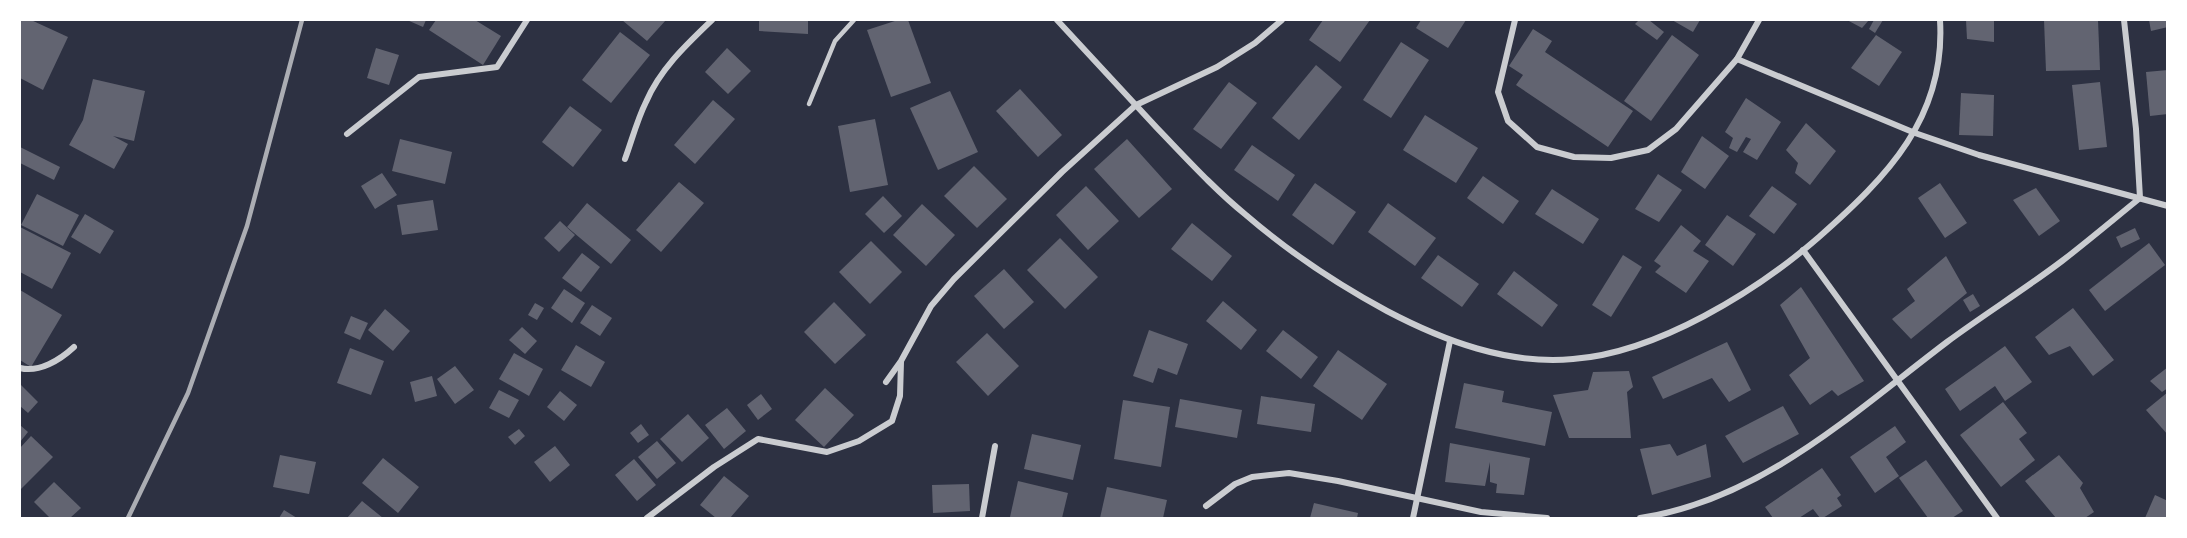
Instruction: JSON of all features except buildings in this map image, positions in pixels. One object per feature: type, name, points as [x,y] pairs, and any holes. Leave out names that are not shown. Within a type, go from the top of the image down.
[{"type":"street","points":[[347,134],[419,77],[497,67],[527,20]]},
{"type":"street","points":[[625,159],[646,101],[662,74],[686,45],[712,20]]},
{"type":"street","points":[[1057,20],[1196,170],[1244,214],[1298,257],[1360,296],[1411,324],[1450,341],[1488,352],[1529,359],[1574,360],[1620,350],[1667,334],[1713,311],[1803,250],[1849,210],[1891,165],[1915,133],[1929,102],[1939,66],[1940,20]]},
{"type":"street","points":[[886,382],[901,361],[932,306],[954,279],[1062,172],[1136,105],[1217,67],[1255,43],[1282,20]]},
{"type":"street","points":[[1515,20],[1498,92],[1508,121],[1537,147],[1574,157],[1611,158],[1648,150],[1676,129],[1737,59],[1759,20]]},
{"type":"street","points":[[2124,20],[2136,129],[2140,198]]},
{"type":"street","points":[[1737,59],[1915,133],[1989,158],[2168,206]]},
{"type":"street","points":[[1640,519],[1697,504],[1793,459],[1948,341],[2063,260],[2140,198]]},
{"type":"street","points":[[1803,250],[1899,380],[1997,519]]},
{"type":"street","points":[[1413,519],[1450,341]]},
{"type":"street","points":[[20,368],[28,370],[49,364],[74,347]]},
{"type":"street","points":[[647,519],[714,467],[758,439],[827,452],[859,441],[892,422],[900,396],[901,361]]},
{"type":"street","points":[[982,519],[995,446]]},
{"type":"street","points":[[1206,506],[1220,494],[1252,477],[1289,474],[1338,480],[1481,512],[1547,519]]},
{"type":"lane","points":[[809,104],[835,41],[854,20]]},
{"type":"railway","points":[[128,518],[188,393],[247,226],[302,20]]}]
